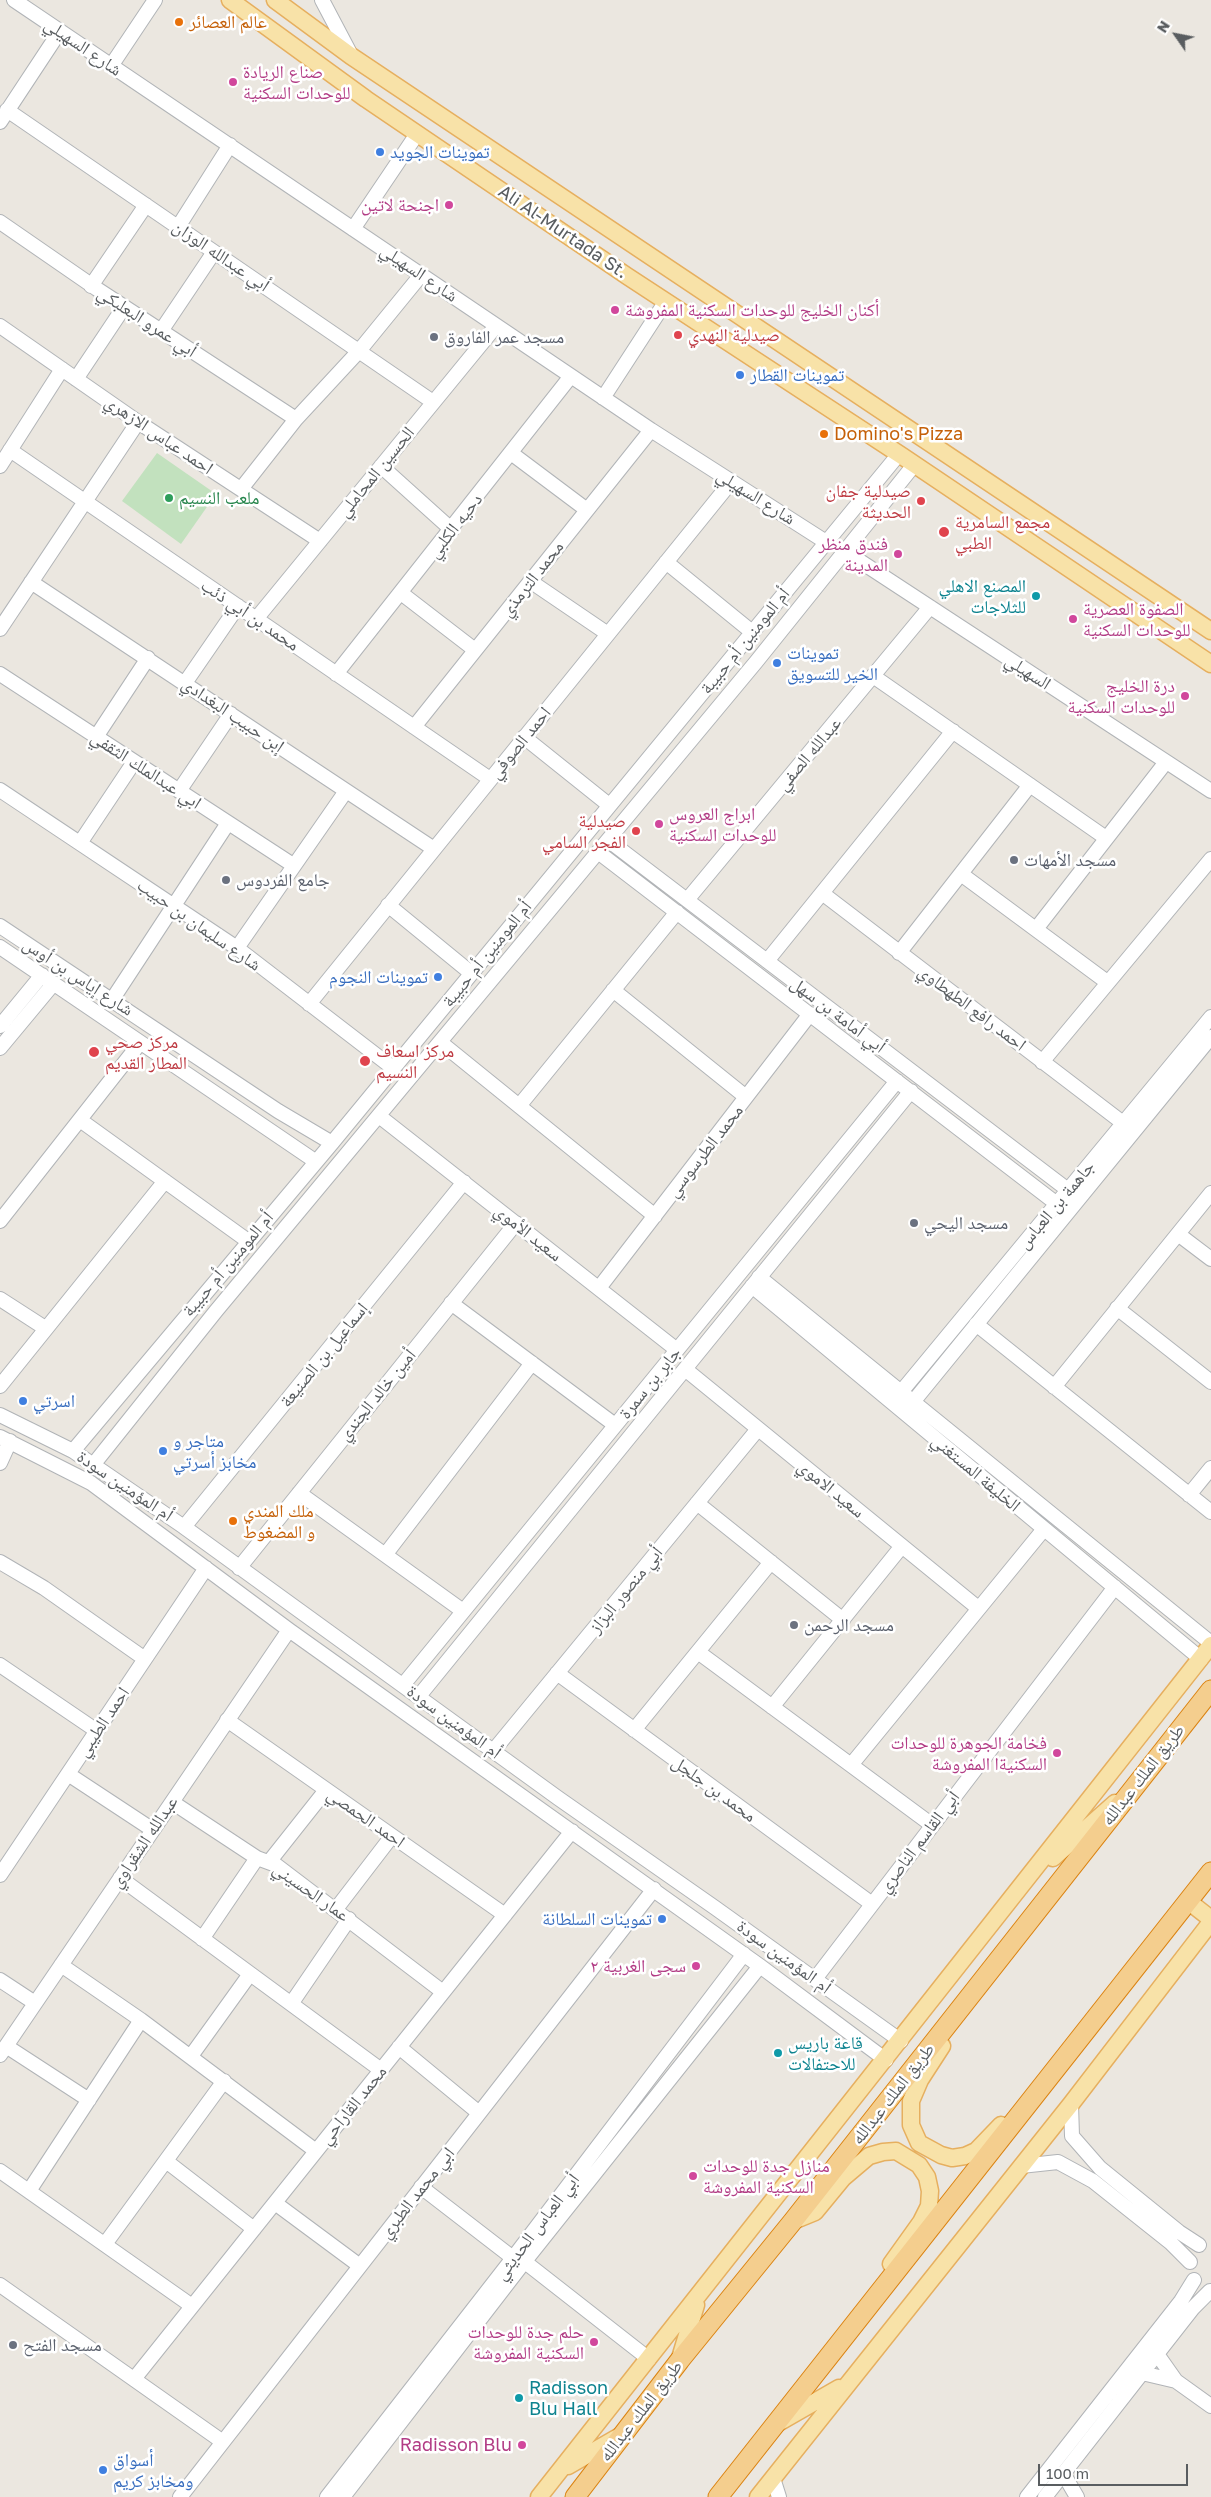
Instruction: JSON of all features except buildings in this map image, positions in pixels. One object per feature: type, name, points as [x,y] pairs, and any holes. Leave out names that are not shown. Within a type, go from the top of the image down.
[{"type":"highway","name":"طريق الملك عبدالله","points":[[575,2497],[620,2436],[793,2221],[1211,1690]]},
{"type":"highway","points":[[718,2497],[1211,1872]]},
{"type":"main road","name":"Ali Al-Murtada St.","points":[[230,0],[417,134],[1211,664]]},
{"type":"main road","name":"Ali Al-Murtada St.","points":[[275,0],[351,56],[1211,631]]},
{"type":"main road","points":[[539,2497],[901,2041],[1211,1644]]},
{"type":"main road","points":[[1020,1887],[1135,1785]]},
{"type":"main road","points":[[758,2497],[1071,2104],[1211,1920],[1188,1901]]},
{"type":"main road","points":[[953,2018],[944,2042],[929,2063],[911,2101],[911,2125],[919,2143],[928,2150],[952,2158],[965,2156],[976,2151],[1030,2091],[1043,2085]]},
{"type":"main road","points":[[793,2221],[815,2212],[842,2178],[869,2156],[883,2152],[896,2152],[919,2165],[927,2177],[930,2191],[929,2206],[921,2222],[886,2272],[875,2298]]},
{"type":"main road","points":[[680,2360],[699,2296]]},
{"type":"main road","points":[[774,2426],[848,2383]]},
{"type":"main road","points":[[560,2470],[620,2436]]},
{"type":"street","name":"شارع السهيلي","points":[[14,0],[603,398],[826,542]]},
{"type":"street","points":[[111,66],[155,0]]},
{"type":"street","points":[[322,0],[351,56]]},
{"type":"street","points":[[4,116],[60,31]]},
{"type":"street","name":"أبي عبدالله الوزان","points":[[4,116],[178,227],[433,402]]},
{"type":"street","points":[[354,229],[417,134]]},
{"type":"street","points":[[178,227],[230,146]]},
{"type":"street","points":[[91,286],[146,206]]},
{"type":"street","name":"أبي عمرو البعلبكي","points":[[0,222],[91,286],[296,419]]},
{"type":"street","points":[[161,331],[214,252]]},
{"type":"street","points":[[241,489],[296,419],[359,351],[421,275]]},
{"type":"street","points":[[603,398],[666,301]]},
{"type":"street","points":[[76,379],[124,307]]},
{"type":"street","name":"احمد عباس الازهري","points":[[0,326],[138,422],[320,541]]},
{"type":"street","name":"الحسين المحاملي","points":[[256,619],[496,326]]},
{"type":"street","points":[[0,466],[62,370]]},
{"type":"street","name":"دحيه الكلبي","points":[[336,674],[452,530],[571,376]]},
{"type":"street","points":[[0,629],[138,422]]},
{"type":"street","name":"محمد الترمذي","points":[[414,727],[651,430]]},
{"type":"street","name":"محمد بن أبي ذئب","points":[[10,450],[490,779]]},
{"type":"street","points":[[511,453],[587,510]]},
{"type":"street","name":"أم المومنين أم حبيبة","points":[[73,1451],[332,1143],[826,542],[905,458]]},
{"type":"street","name":"أم المومنين أم حبيبة","points":[[93,1465],[216,1311],[846,552],[905,458]]},
{"type":"street","points":[[381,466],[452,530]]},
{"type":"street","name":"احمد الصوفي","points":[[309,1004],[731,482]]},
{"type":"street","name":"السهيلي","points":[[846,552],[1211,792]]},
{"type":"street","points":[[666,562],[752,632]]},
{"type":"street","points":[[530,581],[608,634]]},
{"type":"street","name":"إبن حبيب البغدادي","points":[[31,582],[434,849]]},
{"type":"street","points":[[401,593],[476,650]]},
{"type":"street","points":[[185,684],[238,606]]},
{"type":"street","name":"عبدالله الصفي","points":[[687,900],[930,607]]},
{"type":"street","points":[[96,737],[148,658]]},
{"type":"street","name":"ابي عبدالملك الثقفي","points":[[0,674],[293,865]]},
{"type":"street","points":[[873,676],[1106,838]]},
{"type":"street","points":[[179,791],[231,714]]},
{"type":"street","points":[[767,961],[953,731]]},
{"type":"street","points":[[524,737],[609,805]]},
{"type":"street","points":[[80,843],[134,762]]},
{"type":"street","points":[[1036,929],[1166,762]]},
{"type":"street","points":[[900,953],[1030,785]]},
{"type":"street","name":"شارع سليمان بن حبيب","points":[[0,790],[236,948],[393,1068]]},
{"type":"street","points":[[236,948],[346,791]]},
{"type":"street","points":[[112,1000],[172,905],[228,823]]},
{"type":"street","name":"أبي أمامة بن سهل","points":[[608,840],[1068,1190]]},
{"type":"street","name":"أبي أمامة بن سهل","points":[[598,852],[1057,1204]]},
{"type":"street","points":[[1042,1062],[1211,859]]},
{"type":"street","points":[[961,874],[1107,982]]},
{"type":"street","name":"احمد رافع الطهطاوي","points":[[822,893],[1123,1123]]},
{"type":"street","points":[[388,905],[471,973]]},
{"type":"street","points":[[519,1106],[676,912]]},
{"type":"street","name":"شارع إياس بن أوس","points":[[0,926],[278,1111],[332,1143]]},
{"type":"street","name":"شارع إياس بن أوس","points":[[0,947],[315,1161]]},
{"type":"street","points":[[0,1026],[42,975]]},
{"type":"street","points":[[0,1048],[54,983]]},
{"type":"street","points":[[613,990],[746,1097]]},
{"type":"street","name":"محمد الطرسوسي","points":[[599,1288],[810,1014]]},
{"type":"street","name":"جاهمة بن العباس","points":[[901,1392],[1211,1017]]},
{"type":"street","name":"جاهمة بن العباس","points":[[913,1402],[1211,1037]]},
{"type":"street","points":[[440,1042],[655,1216]]},
{"type":"street","points":[[0,1221],[140,1043]]},
{"type":"street","name":"جابر بن سمرة","points":[[403,1685],[897,1081]]},
{"type":"street","name":"جابر بن سمرة","points":[[419,1696],[911,1091]]},
{"type":"street","name":"سعيد الأموي","points":[[379,1116],[677,1350]]},
{"type":"street","points":[[80,1120],[248,1241]]},
{"type":"street","points":[[0,1386],[165,1182]]},
{"type":"street","name":"إسماعيل بن الصنيعة","points":[[184,1527],[464,1182]]},
{"type":"street","points":[[1054,1387],[1211,1193]]},
{"type":"street","name":"أمين خالد الجندي","points":[[239,1568],[516,1223]]},
{"type":"street","points":[[1178,1234],[1211,1259]]},
{"type":"street","name":"الخليفة المستغني","points":[[756,1282],[901,1392],[1211,1644]]},
{"type":"street","name":"الخليفة المستغني","points":[[756,1282],[1044,1529],[1200,1659]]},
{"type":"street","points":[[0,1299],[46,1328]]},
{"type":"street","points":[[451,1303],[615,1425]]},
{"type":"street","points":[[1117,1308],[1211,1382]]},
{"type":"street","points":[[976,1324],[1211,1512]]},
{"type":"street","points":[[385,1555],[532,1363]]},
{"type":"street","name":"سعيد الاموي","points":[[685,1369],[978,1608]]},
{"type":"street","name":"أم المؤمنين سودة","points":[[0,1415],[73,1451],[184,1527],[558,1798],[901,2041]]},
{"type":"street","name":"أبي منصور البزاز","points":[[494,1750],[758,1429]]},
{"type":"street","points":[[0,1463],[5,1439]]},
{"type":"street","name":"أم المؤمنين سودة","points":[[5,1439],[91,1483],[289,1630],[654,1889],[886,2060]]},
{"type":"street","points":[[1190,1495],[1211,1468]]},
{"type":"street","points":[[299,1493],[463,1611]]},
{"type":"street","points":[[697,1503],[843,1620]]},
{"type":"street","points":[[851,1765],[1044,1529]]},
{"type":"street","points":[[772,1707],[902,1546]]},
{"type":"street","points":[[0,1562],[44,1588],[145,1659]]},
{"type":"street","points":[[634,1730],[771,1562]]},
{"type":"street","name":"احمد الطيبي","points":[[1,1872],[206,1568]]},
{"type":"street","name":"أبي القاسم الناصري","points":[[815,1979],[932,1824],[1115,1588]]},
{"type":"street","name":"عبدالله الشقراوي","points":[[3,2050],[289,1630]]},
{"type":"street","points":[[698,1652],[932,1824]]},
{"type":"street","points":[[0,1665],[97,1731]]},
{"type":"street","name":"محمد بن جلجل","points":[[557,1673],[872,1904]]},
{"type":"street","name":"احمد الحمصي","points":[[227,1720],[505,1915]]},
{"type":"street","points":[[68,1774],[153,1830]]},
{"type":"street","points":[[202,1939],[263,1860],[326,1790]]},
{"type":"street","name":"عمار الحسيني","points":[[172,1802],[263,1860],[276,1865],[443,1992]]},
{"type":"street","name":"محمد القاراحي","points":[[134,2379],[572,1831]]},
{"type":"street","points":[[336,1909],[392,1836]]},
{"type":"street","points":[[120,1878],[381,2070]]},
{"type":"street","name":"ابي محمد الطبري","points":[[180,2497],[654,1889]]},
{"type":"street","points":[[291,2004],[349,1919]]},
{"type":"street","name":"أبي العباس الحديثي","points":[[343,2497],[744,1954]]},
{"type":"street","points":[[62,1965],[191,2056],[316,2151]]},
{"type":"street","name":"أبي العباس الحديثي","points":[[327,2497],[760,1966]]},
{"type":"street","points":[[191,2056],[250,1974]]},
{"type":"street","points":[[0,1980],[35,2003]]},
{"type":"street","points":[[29,2191],[141,2020]]},
{"type":"street","points":[[399,2047],[479,2113]]},
{"type":"street","points":[[3,2050],[89,2100]]},
{"type":"street","points":[[105,2244],[224,2081]]},
{"type":"street","points":[[1071,2104],[1072,2136],[1100,2168],[1179,2232],[1205,2242],[1190,2262]]},
{"type":"street","points":[[166,2161],[254,2229]]},
{"type":"street","points":[[1021,2166],[1058,2162],[1093,2181],[1171,2243],[1190,2262],[1194,2280],[1210,2291],[1193,2308],[1046,2495]]},
{"type":"street","points":[[0,2171],[192,2306]]},
{"type":"street","points":[[421,2187],[649,2359]]},
{"type":"street","points":[[275,2202],[360,2266]]},
{"type":"street","points":[[1027,2497],[1181,2301],[1194,2280]]},
{"type":"street","points":[[0,2285],[223,2442]]},
{"type":"street","points":[[1157,2354],[1176,2381],[1211,2406]]},
{"type":"street","points":[[1142,2373],[1176,2381]]},
{"type":"street","points":[[1063,2473],[1077,2497]]},
{"type":"street","points":[[773,2478],[779,2497]]},
{"type":"street","points":[[1046,2495],[1062,2497]]},
{"type":"green space","name":"ملعب النسيم","points":[[157,453],[216,494],[181,544],[122,501]]},
{"type":"place","name":"عالم العصائر","points":[[179,22]]},
{"type":"place","name":"صناع الريادة للوحدات السكنية","points":[[233,82]]},
{"type":"place","name":"تموينات الجويد","points":[[380,152]]},
{"type":"place","name":"اجنحة لاتين","points":[[449,205]]},
{"type":"place","name":"أكنان الخليج للوحدات السكنية المفروشة","points":[[615,310]]},
{"type":"place","name":"صيدلية النهدي","points":[[678,335]]},
{"type":"place","name":"مسجد عمر الفاروق","points":[[434,337]]},
{"type":"place","name":"تموينات القطار","points":[[740,375]]},
{"type":"place","name":"Domino's Pizza","points":[[824,434]]},
{"type":"place","name":"ملعب النسيم","points":[[169,498]]},
{"type":"place","name":"صيدلية جفان الحديثة","points":[[921,501]]},
{"type":"place","name":"مجمع السامرية الطبي","points":[[944,532]]},
{"type":"place","name":"فندق منظر المدينة","points":[[898,554]]},
{"type":"place","name":"المصنع الاهلي للثلاجات","points":[[1036,596]]},
{"type":"place","name":"الصفوة العصرية للوحدات السكنية","points":[[1073,619]]},
{"type":"place","name":"تموينات الخير للتسويق","points":[[777,663]]},
{"type":"place","name":"درة الخليج للوحدات السكنية","points":[[1185,696]]},
{"type":"place","name":"ابراج العروس للوحدات السكنية","points":[[659,824]]},
{"type":"place","name":"صيدلية الفجر السامي","points":[[636,831]]},
{"type":"place","name":"مسجد الأمهات","points":[[1014,860]]},
{"type":"place","name":"جامع الفردوس","points":[[226,880]]},
{"type":"place","name":"تموينات النجوم","points":[[438,977]]},
{"type":"place","name":"مركز صحي المطار القديم","points":[[94,1052]]},
{"type":"place","name":"مركز اسعاف النسيم","points":[[365,1061]]},
{"type":"place","name":"مسجد اليحي","points":[[914,1223]]},
{"type":"place","name":"اسرتي","points":[[23,1401]]},
{"type":"place","name":"متاجر و مخابز أسرتي","points":[[163,1451]]},
{"type":"place","name":"ملك المندي و المضغوط","points":[[233,1521]]},
{"type":"place","name":"مسجد الرحمن","points":[[794,1625]]},
{"type":"place","name":"فخامة الجوهرة للوحدات السكنيةا المفروشة","points":[[1057,1753]]},
{"type":"place","name":"تموينات السلطانة","points":[[662,1919]]},
{"type":"place","name":"سجى الغربية ٢","points":[[696,1966]]},
{"type":"place","name":"قاعة باريس للاحتفالات","points":[[778,2053]]},
{"type":"place","name":"منازل جدة للوحدات السكنية المفروشة","points":[[693,2176]]},
{"type":"place","name":"حلم جدة للوحدات السكنية المفروشة","points":[[594,2342]]},
{"type":"place","name":"مسجد الفتح","points":[[13,2345]]},
{"type":"place","name":"Radisson Blu Hall","points":[[519,2398]]},
{"type":"place","name":"Radisson Blu","points":[[522,2445]]},
{"type":"place","name":"أسواق ومخابز كريم","points":[[103,2470]]}]
